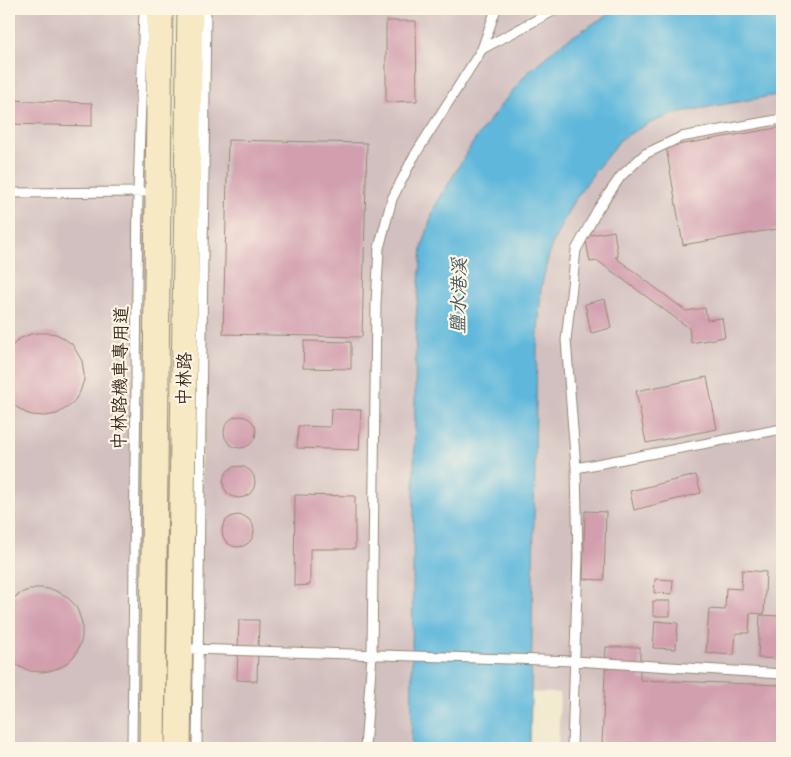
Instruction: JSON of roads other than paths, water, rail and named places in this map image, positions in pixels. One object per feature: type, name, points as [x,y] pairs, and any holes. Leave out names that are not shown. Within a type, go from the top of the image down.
[{"type":"street","points":[[160,9],[166,192]]},
{"type":"street","name":"中林路","points":[[178,748],[166,650],[166,192],[190,9]]},
{"type":"street","points":[[152,748],[166,650]]},
{"type":"lane","name":"中林路機車專用道","points":[[144,9],[166,192],[166,650],[197,748]]},
{"type":"lane","name":"中林路機車專用道","points":[[132,748],[166,650],[206,9]]},
{"type":"lane","points":[[365,748],[372,655],[376,304],[379,248],[392,199],[413,158],[482,49],[496,9]]},
{"type":"lane","points":[[482,49],[557,9]]},
{"type":"lane","points":[[572,748],[578,556],[576,468],[566,340],[576,250],[598,209],[621,176],[644,154],[681,137],[782,119]]},
{"type":"lane","points":[[9,193],[166,192]]},
{"type":"lane","points":[[576,468],[782,428]]},
{"type":"lane","points":[[166,650],[575,661],[782,674]]},
{"type":"water","name":"鹽水港溪","points":[[617,9],[782,9],[782,94],[681,112],[647,124],[621,139],[572,204],[551,246],[541,288],[537,348],[530,748],[411,748],[416,319],[422,248],[434,208],[472,144],[501,105],[528,72],[562,43]]}]
